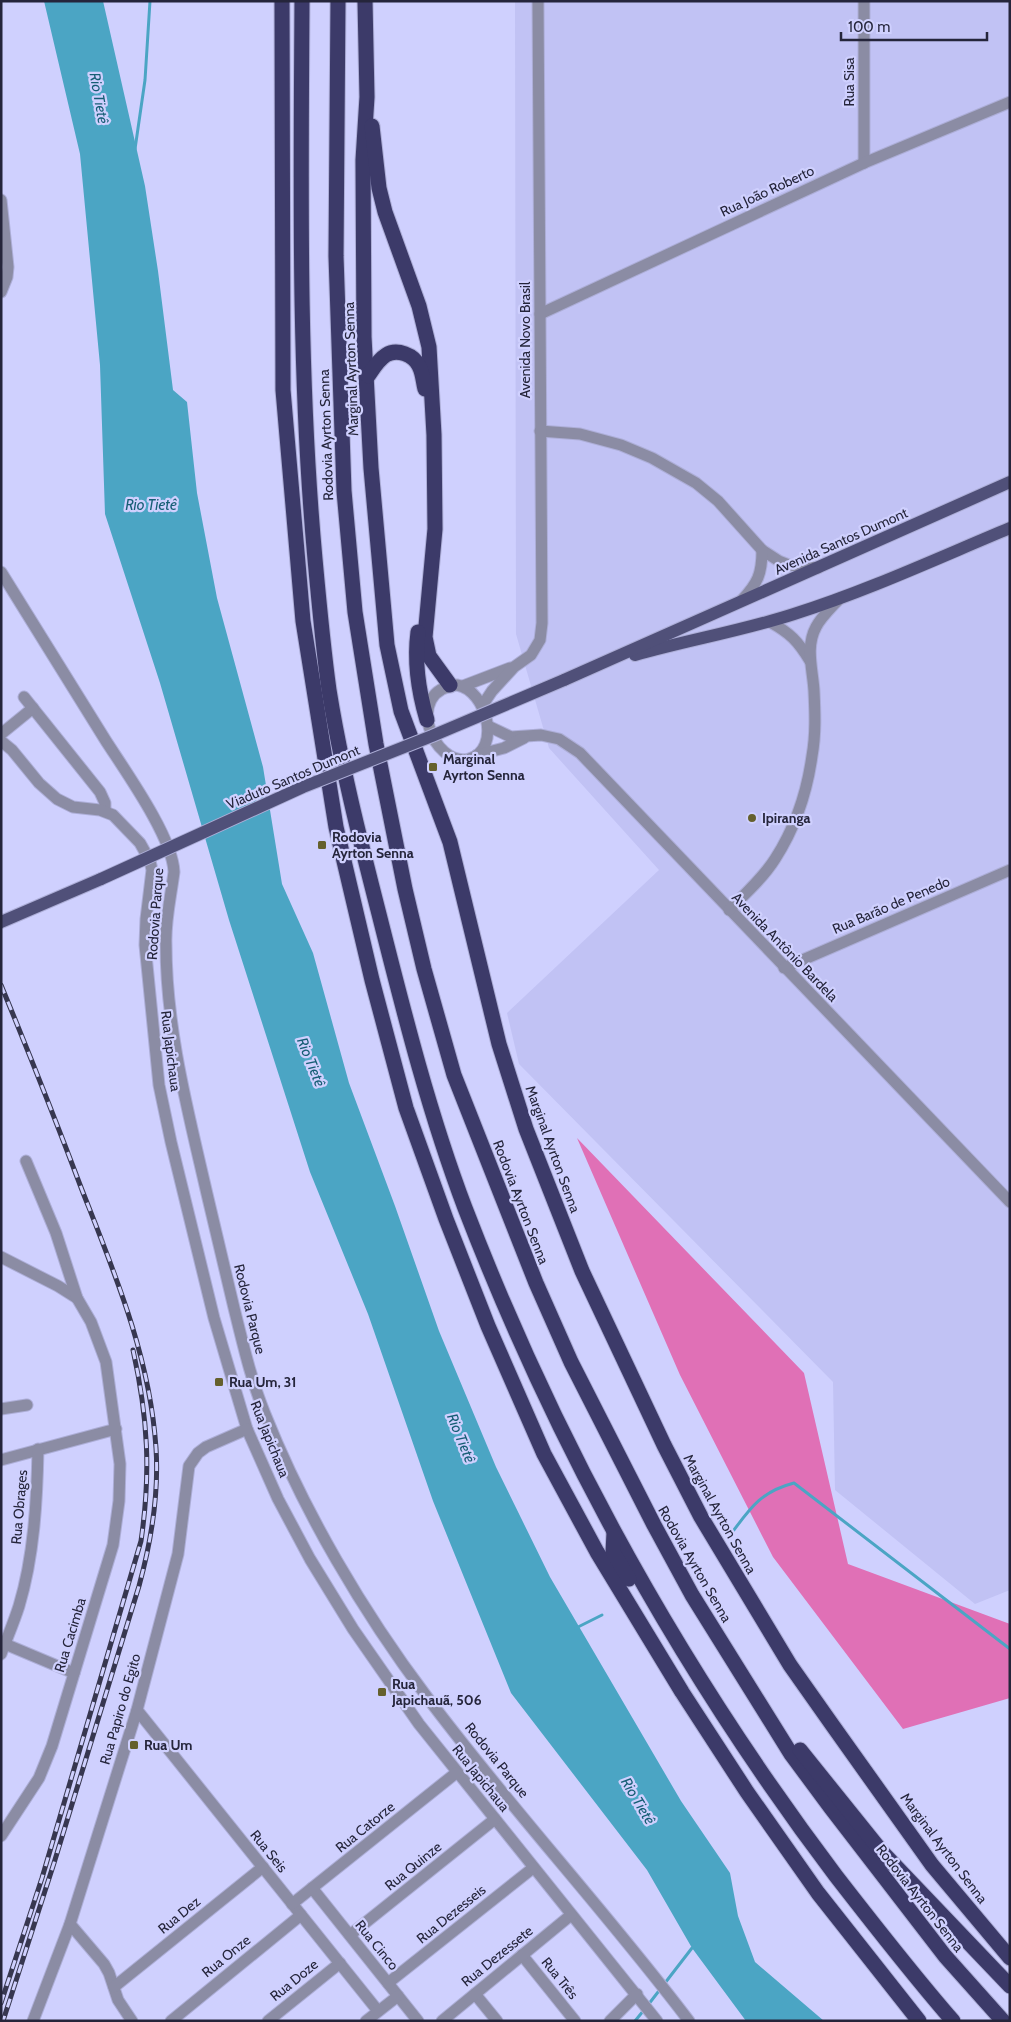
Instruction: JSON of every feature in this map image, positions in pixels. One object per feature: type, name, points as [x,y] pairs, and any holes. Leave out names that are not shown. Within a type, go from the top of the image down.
[{"type":"highway","points":[[282,1],[283,390],[303,620],[316,714],[338,836],[372,980],[406,1108],[446,1219],[488,1326],[544,1454],[597,1552],[682,1692],[747,1792],[818,1893],[919,2021]]},
{"type":"highway","name":"Rodovia Ayrton Senna","points":[[302,1],[302,333],[308,485],[328,686],[339,745],[366,862],[421,1074],[464,1205],[536,1379],[614,1533],[701,1682],[792,1818],[892,1950],[953,2021]]},
{"type":"highway","name":"Rodovia Ayrton Senna","points":[[338,1],[336,256],[345,500],[355,612],[376,744],[405,889],[424,969],[454,1075],[536,1283],[571,1362],[692,1596],[797,1762],[945,1956],[1003,2021]]},
{"type":"highway","name":"Marginal Ayrton Senna","points":[[365,1],[367,97],[363,170],[364,337],[368,376],[371,468],[387,645],[398,702],[416,756],[450,842],[499,1044],[526,1129],[582,1271],[664,1445],[701,1517],[790,1665],[932,1865],[1010,1958]]},
{"type":"highway","points":[[367,97],[385,212],[419,306],[428,347],[434,426],[435,529],[425,637],[429,656],[457,686]]},
{"type":"highway","points":[[368,376],[384,356],[394,352],[402,353],[416,361],[423,377],[426,398],[428,454],[428,553],[416,656],[417,682],[427,720]]},
{"type":"highway","points":[[614,1533],[613,1552],[679,1665],[682,1692]]},
{"type":"highway","points":[[765,1713],[802,1752],[882,1852],[1010,1986]]},
{"type":"main road","name":"Avenida Santos Dumont","points":[[684,625],[818,568],[1010,482]]},
{"type":"main road","points":[[770,622],[840,598],[1010,528]]},
{"type":"main road","name":"Viaduto Santos Dumont","points":[[598,665],[682,642],[770,622]]},
{"type":"main road","name":"Viaduto Santos Dumont","points":[[1,922],[304,787],[432,736],[598,665],[684,625]]},
{"type":"street","name":"Avenida Novo Brasil","points":[[482,706],[492,691],[514,667],[531,655],[540,640],[542,623],[538,1]]},
{"type":"street","name":"Rua Sisa","points":[[864,1],[864,163]]},
{"type":"street","name":"Rua João Roberto","points":[[540,314],[864,163],[1010,102]]},
{"type":"street","points":[[1,200],[8,267],[1,292]]},
{"type":"street","points":[[540,431],[580,434],[621,445],[674,469],[696,483],[718,501],[762,550],[778,561],[789,565],[818,568]]},
{"type":"street","points":[[738,603],[756,585],[759,578],[762,550]]},
{"type":"street","name":"Rodovia Parque","points":[[1,572],[143,799],[171,856],[174,872],[166,943],[169,1018],[183,1090],[241,1337],[253,1382],[278,1445],[338,1561],[382,1632],[427,1697],[689,2021]]},
{"type":"street","points":[[729,910],[750,889],[775,859],[788,836],[797,814],[811,765],[815,725],[814,688],[810,661],[816,627],[840,598]]},
{"type":"street","points":[[770,622],[790,634],[810,661]]},
{"type":"street","name":"Avenida Novo Brasil","points":[[457,686],[514,667]]},
{"type":"street","points":[[457,686],[474,695],[482,706],[488,726],[487,737],[477,755],[462,759],[447,752],[433,738],[427,720],[430,706],[440,689],[457,686]]},
{"type":"street","points":[[1,741],[12,750],[39,783],[57,799],[73,807],[105,811],[105,802],[100,792],[24,697]]},
{"type":"street","points":[[1,734],[33,708]]},
{"type":"street","name":"Avenida Antônio Bardela","points":[[488,726],[511,737],[541,735],[559,739],[580,753],[1010,1202]]},
{"type":"street","name":"Avenida Antônio Bardela","points":[[477,755],[504,748],[527,737]]},
{"type":"street","name":"Rua Japichaua","points":[[105,811],[126,828],[146,852],[152,866],[145,945],[159,1085],[214,1318],[247,1429],[278,1499],[329,1590],[390,1684],[456,1773],[656,2018]]},
{"type":"street","name":"Rua Barão de Penedo","points":[[784,968],[1010,870]]},
{"type":"street","points":[[26,1161],[56,1233],[77,1298]]},
{"type":"street","points":[[1,1257],[58,1286],[77,1298]]},
{"type":"street","name":"Rua Cacimba","points":[[1,1836],[39,1778],[52,1746],[106,1570],[116,1526],[121,1483],[116,1429],[106,1362],[92,1322],[77,1298]]},
{"type":"street","points":[[1,1410],[27,1405]]},
{"type":"street","points":[[1,1460],[116,1429]]},
{"type":"street","name":"Rua Papiro do Egito","points":[[33,2021],[70,1924],[137,1710],[178,1554],[189,1466],[198,1453],[206,1447],[247,1429]]},
{"type":"street","name":"Rua Obrages","points":[[3,1649],[19,1605],[29,1560],[38,1490],[38,1449]]},
{"type":"street","points":[[3,1649],[74,1673]]},
{"type":"street","name":"Rua Seis","points":[[137,1710],[378,2012]]},
{"type":"street","name":"Rua Catorze","points":[[292,1904],[456,1773]]},
{"type":"street","name":"Rua Quinze","points":[[350,1935],[495,1819]]},
{"type":"street","name":"Rua Dez","points":[[114,1987],[263,1867]]},
{"type":"street","name":"Rua Dezesseis","points":[[388,1983],[533,1868]]},
{"type":"street","name":"Rua Cinco","points":[[312,1888],[418,2021]]},
{"type":"street","name":"Rua Onze","points":[[171,2021],[301,1915]]},
{"type":"street","name":"Rua Dezessete","points":[[442,2021],[571,1915]]},
{"type":"street","points":[[70,1924],[104,1964],[118,2000],[132,2021]]},
{"type":"street","name":"Rua Três","points":[[522,1955],[575,2021]]},
{"type":"street","name":"Rua Doze","points":[[268,2021],[340,1963]]},
{"type":"street","points":[[475,1994],[496,2021]]},
{"type":"street","points":[[366,2021],[398,1996]]},
{"type":"street","points":[[610,2021],[639,1997]]},
{"type":"shaded area","points":[[515,1],[1010,1],[1010,1590],[975,1604],[835,1490],[833,1382],[519,1064],[507,1013],[659,870],[549,748],[516,634]]},
{"type":"shaded area","points":[[577,1138],[804,1373],[848,1564],[1010,1624],[1010,1698],[903,1729],[773,1557],[680,1375]]},
{"type":"water","name":"Rio Tietê","points":[[44,1],[103,1],[145,186],[173,390],[187,402],[197,493],[217,598],[263,767],[282,884],[313,953],[349,1083],[439,1331],[496,1467],[550,1577],[681,1801],[730,1873],[738,1916],[755,1962],[824,2021],[746,2021],[692,1948],[647,1870],[511,1693],[433,1501],[368,1314],[310,1172],[229,920],[160,683],[105,514],[100,365],[80,154]]},
{"type":"waterway","points":[[135,149],[145,80],[150,1]]},
{"type":"waterway","points":[[728,1538],[749,1511],[763,1497],[772,1491],[794,1483],[1010,1649]]},
{"type":"waterway","points":[[576,1628],[602,1615]]},
{"type":"waterway","points":[[648,2005],[692,1948]]},
{"type":"waterway","points":[[635,2021],[644,2010]]},
{"type":"railway","points":[[1,985],[107,1253],[129,1316],[147,1381],[157,1465],[153,1518],[139,1586],[54,1863],[3,2021]]},
{"type":"railway","points":[[1,2003],[42,1878],[141,1541],[147,1468],[145,1422],[133,1350]]},
{"type":"place","name":"Marginal Ayrton Senna","points":[[433,767]]},
{"type":"place","name":"Ipiranga","points":[[752,818]]},
{"type":"place","name":"Rodovia Ayrton Senna","points":[[322,845]]},
{"type":"place","name":"Rua Um, 31","points":[[219,1382]]},
{"type":"place","name":"Rua Japichauã, 506","points":[[382,1692]]},
{"type":"place","name":"Rua Um","points":[[134,1745]]}]
